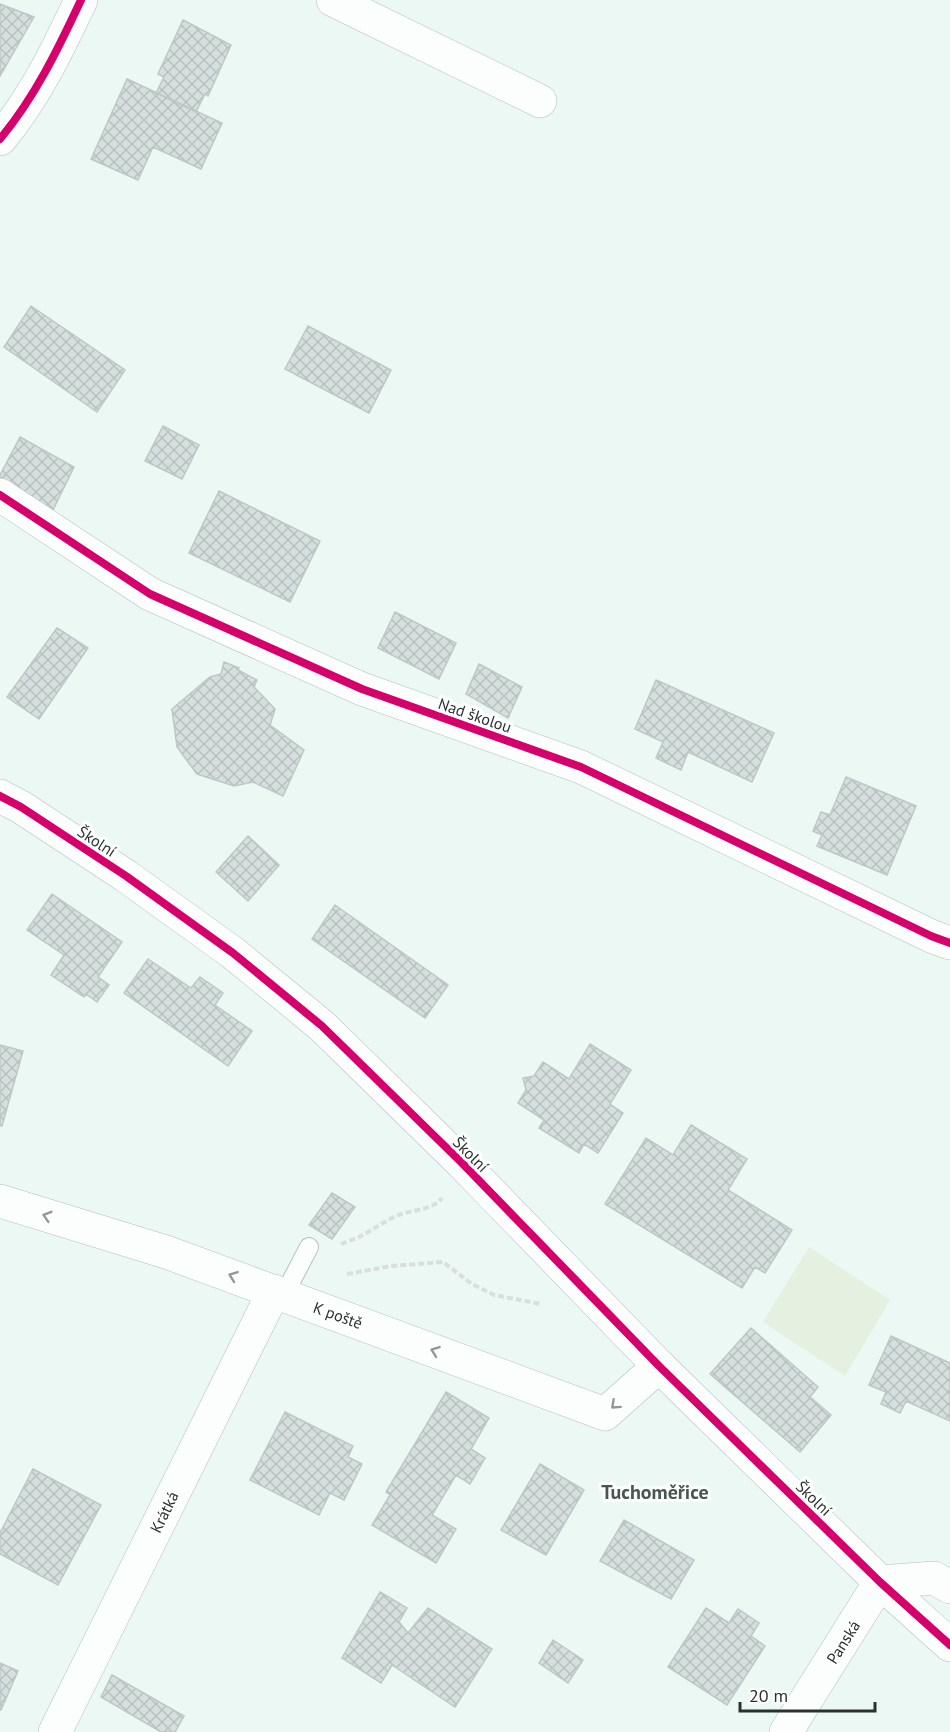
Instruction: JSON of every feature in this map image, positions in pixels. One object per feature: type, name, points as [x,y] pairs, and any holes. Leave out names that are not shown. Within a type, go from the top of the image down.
[{"type":"street","points":[[0,139],[42,79],[81,0]]},
{"type":"street","points":[[333,0],[540,101]]},
{"type":"street","name":"Nad školou","points":[[0,495],[150,594],[362,689],[581,767],[931,936],[950,943]]},
{"type":"street","name":"Školní","points":[[0,796],[21,807],[153,895],[233,953],[322,1026],[462,1163],[659,1366],[880,1582],[950,1645]]},
{"type":"street","name":"K poště","points":[[0,1201],[166,1252],[605,1414],[659,1366]]},
{"type":"street","name":"Krátká","points":[[55,1732],[279,1293]]},
{"type":"street","points":[[880,1582],[934,1578],[950,1587]]},
{"type":"street","name":"Panská","points":[[786,1732],[880,1582]]},
{"type":"lane","points":[[279,1293],[309,1247]]},
{"type":"path","points":[[309,1247],[329,1249],[362,1236],[396,1216],[437,1204],[447,1192]]},
{"type":"path","points":[[344,1274],[391,1266],[443,1262],[472,1284],[494,1295],[546,1305]]},
{"type":"green space","points":[[809,1247],[890,1300],[845,1376],[763,1322]]},
{"type":"building","points":[[0,4],[34,17],[0,76]]},
{"type":"building","points":[[183,20],[231,45],[208,96],[205,94],[196,112],[156,93],[164,77],[158,74]]},
{"type":"building","points":[[127,79],[222,123],[201,169],[153,147],[138,180],[91,159]]},
{"type":"building","points":[[31,306],[125,370],[97,412],[4,347]]},
{"type":"building","points":[[308,326],[391,370],[369,413],[285,369]]},
{"type":"building","points":[[163,426],[199,445],[182,479],[145,461]]},
{"type":"building","points":[[20,437],[74,467],[53,510],[0,482],[0,475]]},
{"type":"building","points":[[219,491],[320,541],[290,602],[189,553]]},
{"type":"building","points":[[395,612],[456,643],[439,679],[378,648]]},
{"type":"building","points":[[57,628],[88,648],[39,719],[7,697]]},
{"type":"building","points":[[224,662],[239,668],[238,670],[257,680],[254,687],[275,709],[270,725],[304,750],[283,796],[253,782],[234,786],[197,774],[177,747],[172,709],[210,677],[221,674]]},
{"type":"building","points":[[479,664],[522,687],[508,718],[466,694]]},
{"type":"building","points":[[656,680],[774,733],[752,782],[688,752],[681,770],[656,758],[663,742],[635,729]]},
{"type":"building","points":[[846,777],[916,806],[887,875],[817,846],[822,835],[813,831],[821,812],[830,815]]},
{"type":"building","points":[[248,836],[279,865],[248,901],[216,872]]},
{"type":"building","points":[[52,894],[122,942],[98,977],[109,985],[97,1002],[86,994],[84,997],[51,975],[64,955],[27,930]]},
{"type":"building","points":[[335,905],[448,985],[425,1018],[312,939]]},
{"type":"building","points":[[148,959],[191,988],[200,977],[223,993],[215,1005],[252,1031],[228,1066],[124,993]]},
{"type":"building","points":[[590,1044],[631,1070],[610,1104],[623,1113],[598,1153],[584,1144],[579,1153],[539,1128],[544,1120],[518,1103],[526,1090],[523,1078],[534,1076],[543,1062],[569,1079]]},
{"type":"building","points":[[0,1045],[23,1051],[2,1126],[0,1126]]},
{"type":"building","points":[[691,1125],[747,1159],[728,1190],[792,1230],[765,1273],[755,1267],[742,1288],[605,1204],[646,1138],[673,1155]]},
{"type":"building","points":[[332,1193],[355,1207],[332,1239],[309,1225]]},
{"type":"building","points":[[751,1328],[818,1387],[810,1397],[831,1415],[800,1452],[710,1374]]},
{"type":"building","points":[[891,1336],[950,1363],[950,1421],[906,1401],[900,1413],[881,1404],[886,1392],[869,1385]]},
{"type":"building","points":[[446,1392],[489,1418],[471,1449],[485,1458],[470,1484],[456,1475],[432,1515],[456,1529],[436,1563],[372,1525],[390,1495],[386,1492]]},
{"type":"building","points":[[285,1412],[353,1446],[348,1457],[362,1464],[344,1500],[330,1493],[319,1515],[250,1480]]},
{"type":"building","points":[[540,1464],[584,1490],[546,1555],[501,1530]]},
{"type":"building","points":[[33,1469],[101,1505],[58,1585],[0,1554],[0,1533]]},
{"type":"building","points":[[624,1520],[694,1560],[671,1599],[600,1561]]},
{"type":"building","points":[[380,1592],[407,1608],[399,1622],[408,1633],[428,1608],[492,1649],[455,1707],[392,1665],[381,1683],[342,1658]]},
{"type":"building","points":[[706,1608],[729,1623],[738,1609],[759,1623],[751,1636],[765,1646],[727,1705],[668,1667]]},
{"type":"building","points":[[553,1640],[583,1660],[568,1683],[539,1663]]},
{"type":"building","points":[[0,1663],[18,1671],[1,1710],[0,1710]]},
{"type":"building","points":[[112,1675],[184,1716],[175,1732],[161,1732],[101,1697]]},
{"type":"cycle path","points":[[0,139],[35,89],[81,0]]},
{"type":"cycle path","points":[[0,495],[150,594],[362,689],[581,767],[931,936],[950,943]]},
{"type":"cycle path","points":[[0,796],[21,807],[126,876],[233,953],[322,1026],[462,1163],[659,1366],[880,1582],[950,1645]]},
{"type":"district","name":"Tuchoměřice","points":[[655,1492]]}]
